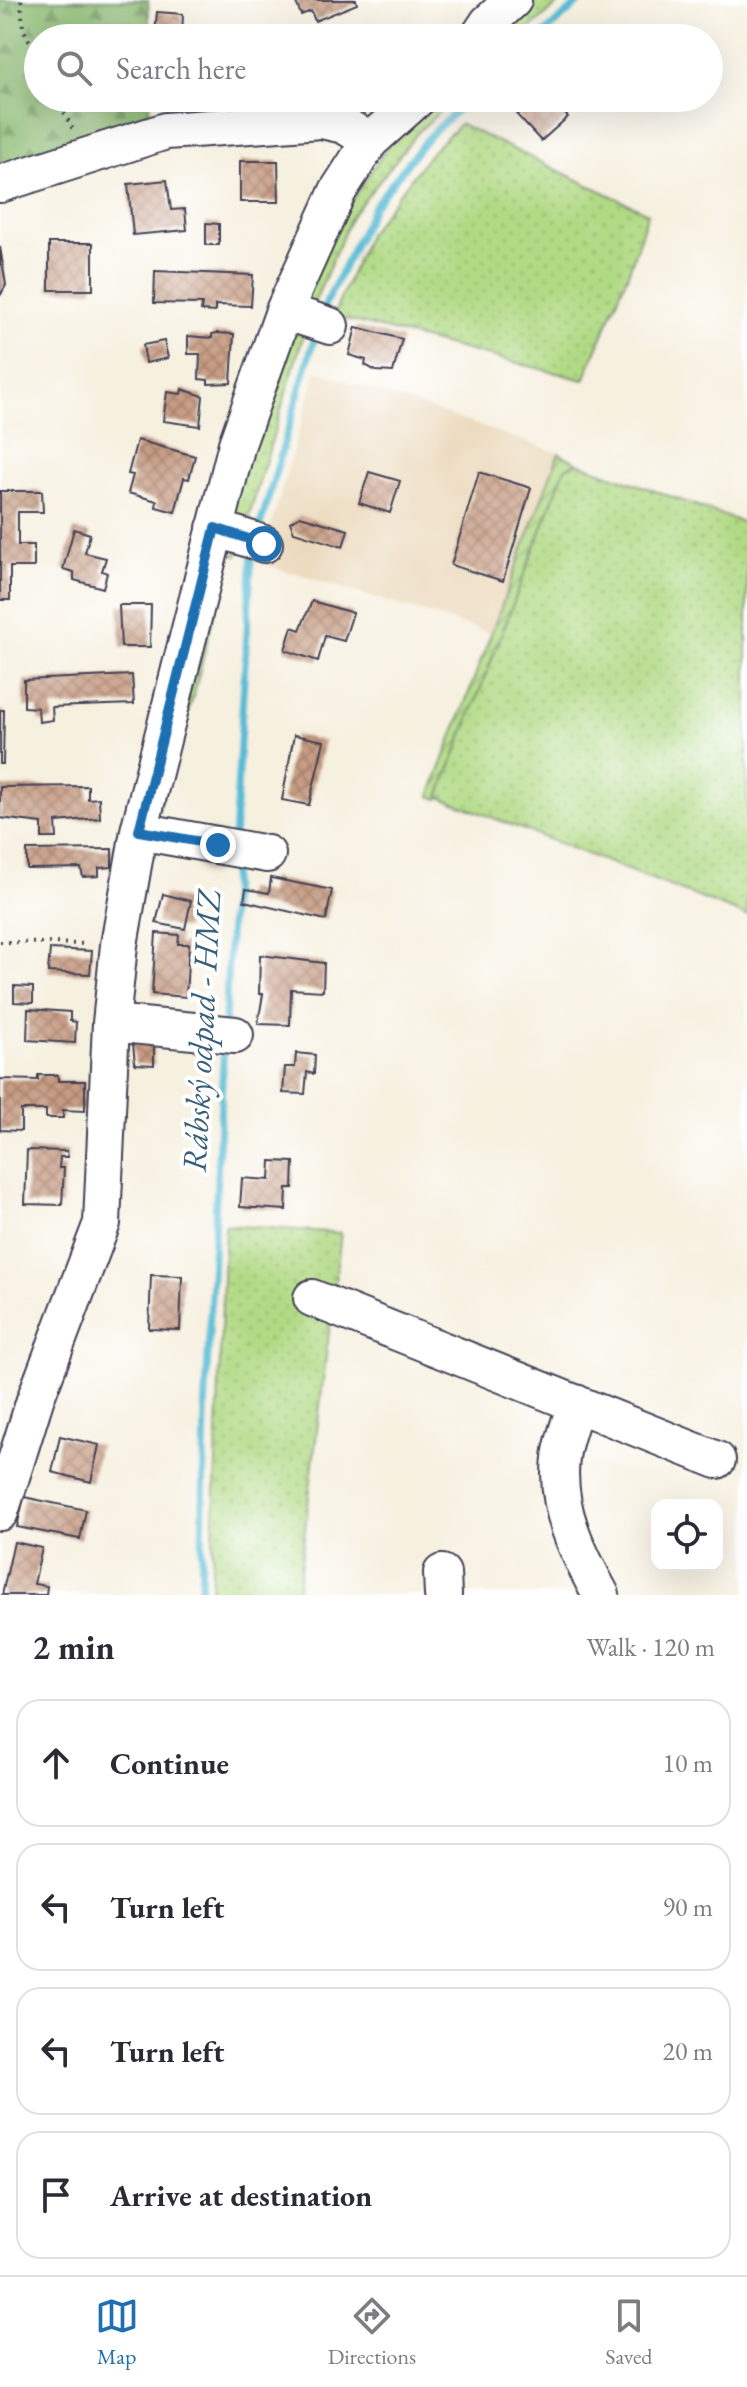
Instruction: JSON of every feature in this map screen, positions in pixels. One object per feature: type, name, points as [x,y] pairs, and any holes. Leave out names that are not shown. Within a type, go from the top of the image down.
[{"type":"street","points":[[0,1512],[35,1400],[102,1223],[111,1023],[119,945],[139,831],[240,536],[237,444],[306,318],[338,191],[370,141],[402,112]]},
{"type":"street","points":[[0,184],[166,131],[321,120],[344,125],[370,141]]},
{"type":"street","points":[[139,831],[245,850]]},
{"type":"street","points":[[111,1023],[221,1034]]},
{"type":"street","points":[[312,1298],[717,1460]]},
{"type":"street","points":[[576,1403],[561,1458],[562,1493],[579,1556],[601,1595]]},
{"type":"path","points":[[21,0],[24,30]]},
{"type":"path","points":[[64,112],[86,156]]},
{"type":"path","points":[[0,942],[119,945]]},
{"type":"shaded area","points":[[317,371],[559,453],[491,633],[260,563]]},
{"type":"green space","points":[[0,0],[148,0],[149,24],[24,24],[24,112],[149,112],[149,120],[0,172]]},
{"type":"green space","points":[[539,0],[563,0],[535,24],[514,24]]},
{"type":"green space","points":[[418,112],[439,112],[418,132],[351,217],[311,310],[237,556],[229,554],[195,690],[158,812],[238,470],[326,239],[399,129]]},
{"type":"green space","points":[[460,124],[648,213],[628,274],[584,380],[333,316],[368,234],[433,150]]},
{"type":"green space","points":[[559,453],[578,463],[565,468],[438,799],[430,796]]},
{"type":"green space","points":[[578,463],[747,524],[747,916],[439,797],[565,468]]},
{"type":"green space","points":[[225,1225],[341,1233],[297,1595],[211,1595]]},
{"type":"building","points":[[295,0],[356,0],[357,4],[315,21],[311,11],[301,15]]},
{"type":"building","points":[[157,12],[183,14],[183,24],[156,24]]},
{"type":"building","points":[[521,112],[564,112],[568,117],[541,141],[517,115]]},
{"type":"building","points":[[240,161],[278,161],[279,202],[240,202]]},
{"type":"building","points":[[167,180],[171,210],[185,209],[187,230],[133,235],[128,184]]},
{"type":"building","points":[[206,223],[219,224],[219,245],[206,245]]},
{"type":"building","points":[[49,243],[93,243],[93,290],[49,290]]},
{"type":"building","points":[[0,247],[6,285],[0,296]]},
{"type":"building","points":[[155,271],[253,275],[251,306],[215,305],[215,312],[201,311],[202,304],[154,303]]},
{"type":"building","points":[[356,327],[402,339],[393,372],[376,371],[365,365],[366,360],[349,355]]},
{"type":"building","points":[[212,334],[234,334],[231,383],[208,384],[208,380],[199,379],[200,354],[188,354],[188,336],[212,338]]},
{"type":"building","points":[[164,341],[168,358],[146,363],[143,345]]},
{"type":"building","points":[[182,389],[203,396],[200,426],[163,421],[167,392],[181,394]]},
{"type":"building","points":[[137,440],[195,456],[189,479],[184,478],[175,512],[156,507],[157,501],[128,493],[133,475],[128,474]]},
{"type":"building","points":[[369,472],[400,481],[390,513],[359,503]]},
{"type":"building","points":[[479,472],[531,488],[503,581],[451,565]]},
{"type":"building","points":[[0,491],[42,491],[43,512],[18,512],[18,545],[34,545],[34,567],[10,567],[10,600],[0,600]]},
{"type":"building","points":[[300,516],[348,530],[343,547],[294,532],[290,522]]},
{"type":"building","points":[[74,529],[90,534],[85,553],[106,558],[102,571],[107,573],[103,588],[74,580],[74,572],[63,569]]},
{"type":"building","points":[[312,601],[353,613],[344,641],[325,636],[318,661],[285,650],[292,627],[300,630]]},
{"type":"building","points":[[119,605],[151,605],[150,647],[121,647]]},
{"type":"building","points":[[132,675],[134,704],[52,707],[53,720],[39,722],[38,708],[24,707],[24,680]]},
{"type":"building","points":[[0,710],[4,710],[3,764],[0,764]]},
{"type":"building","points":[[294,735],[324,741],[309,805],[282,800]]},
{"type":"building","points":[[88,786],[88,799],[99,798],[100,818],[56,822],[57,838],[42,838],[42,823],[0,818],[0,787]]},
{"type":"building","points":[[112,849],[112,867],[99,868],[99,876],[83,877],[81,868],[27,869],[27,850]]},
{"type":"building","points":[[271,878],[332,890],[326,920],[244,901],[246,889],[269,893]]},
{"type":"building","points":[[163,894],[191,901],[185,929],[156,923]]},
{"type":"building","points":[[156,933],[179,935],[178,944],[189,944],[186,997],[152,994]]},
{"type":"building","points":[[50,949],[92,951],[90,974],[48,972]]},
{"type":"building","points":[[260,955],[324,963],[323,991],[291,989],[290,1025],[258,1024],[263,994],[259,994]]},
{"type":"building","points":[[14,986],[33,987],[33,1003],[14,1002]]},
{"type":"building","points":[[28,1009],[70,1012],[70,1021],[76,1022],[75,1043],[27,1040]]},
{"type":"building","points":[[133,1043],[154,1044],[154,1065],[135,1064]]},
{"type":"building","points":[[296,1053],[315,1055],[314,1074],[307,1072],[305,1094],[283,1093],[285,1067],[295,1067]]},
{"type":"building","points":[[38,1075],[58,1075],[58,1081],[85,1081],[85,1111],[63,1110],[63,1118],[46,1118],[46,1110],[21,1110],[21,1131],[0,1130],[0,1079],[38,1080]]},
{"type":"building","points":[[27,1150],[67,1151],[68,1157],[60,1157],[59,1168],[64,1168],[62,1205],[25,1204]]},
{"type":"building","points":[[271,1161],[294,1162],[293,1188],[287,1188],[286,1210],[240,1207],[242,1178],[270,1180]]},
{"type":"building","points":[[151,1275],[182,1276],[180,1330],[149,1329]]},
{"type":"building","points":[[60,1436],[99,1445],[91,1482],[52,1472]]},
{"type":"building","points":[[24,1497],[86,1510],[80,1539],[17,1527]]},
{"type":"building","points":[[14,1542],[42,1548],[34,1584],[47,1586],[46,1595],[2,1595]]},
{"type":"waterway","name":"Rábský odpad - HMZ","points":[[555,24],[582,0]]},
{"type":"waterway","name":"Rábský odpad - HMZ","points":[[321,313],[374,206],[429,136],[456,112]]},
{"type":"waterway","name":"Rábský odpad - HMZ","points":[[258,533],[316,333]]},
{"type":"waterway","name":"Rábský odpad - HMZ","points":[[234,839],[252,552]]},
{"type":"waterway","name":"Rábský odpad - HMZ","points":[[225,1023],[233,859]]},
{"type":"waterway","name":"Rábský odpad - HMZ","points":[[201,1595],[205,1412],[224,1043]]},
{"type":"route","points":[[218,845],[139,831],[215,528],[264,544]]}]
